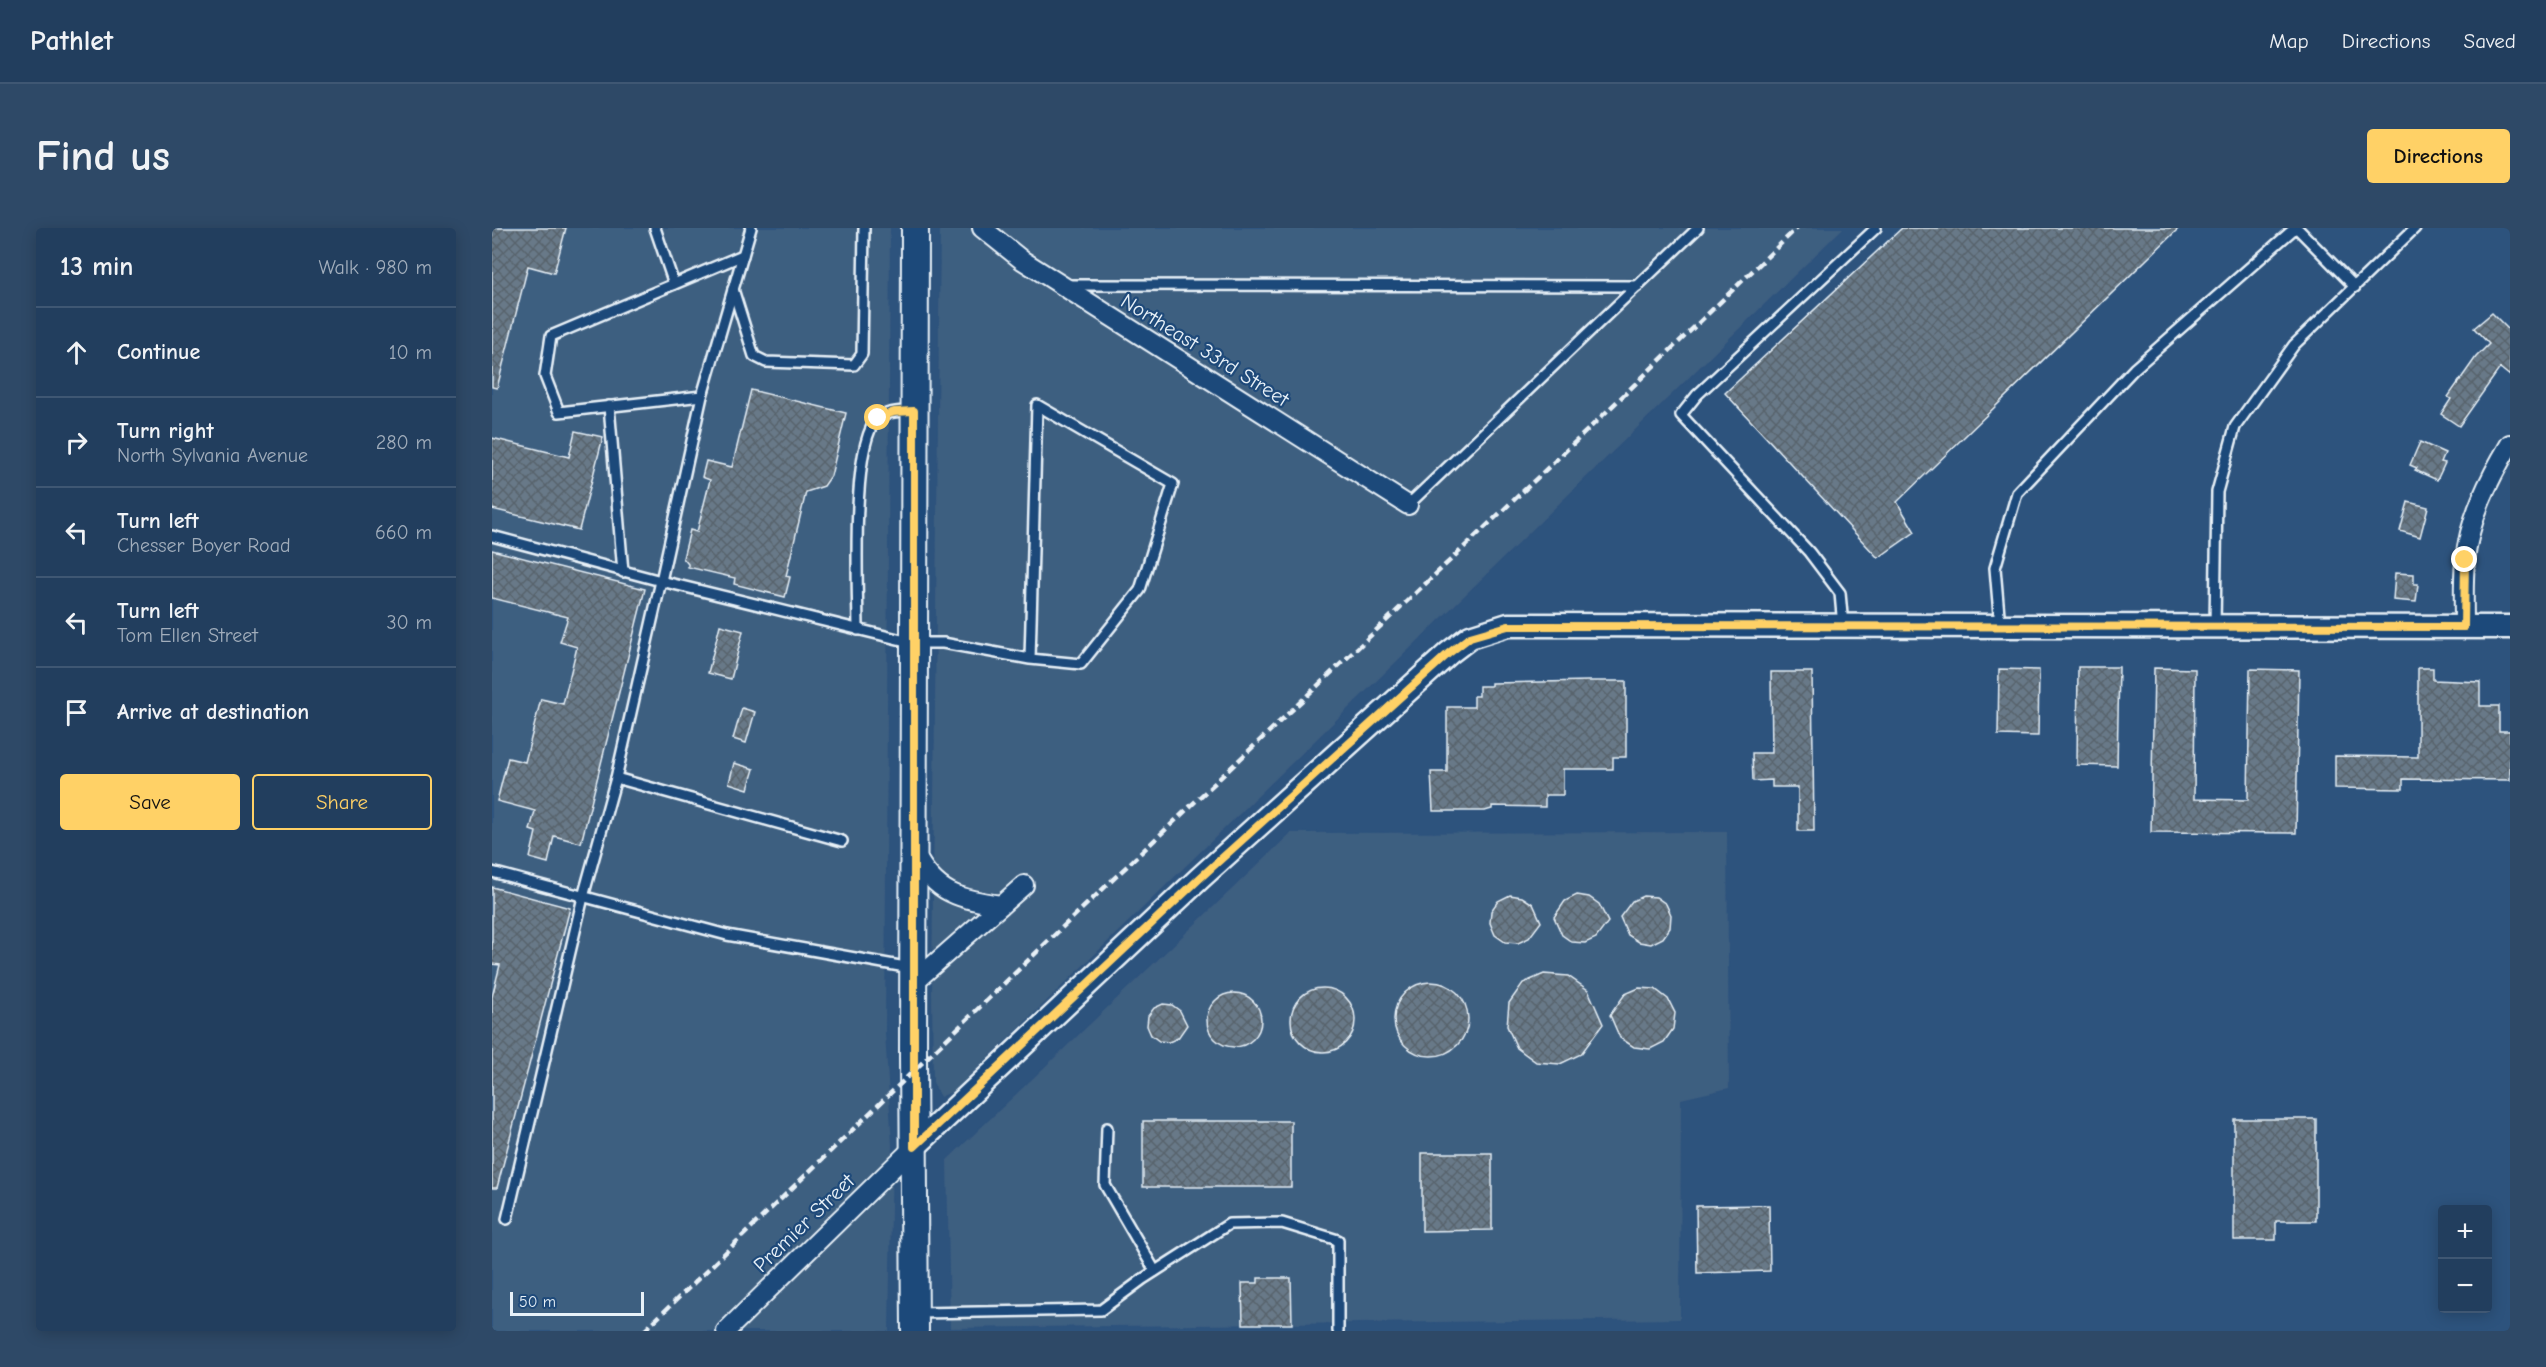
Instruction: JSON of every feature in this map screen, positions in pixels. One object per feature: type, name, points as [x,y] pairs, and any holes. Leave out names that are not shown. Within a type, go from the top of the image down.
[{"type":"main road","points":[[915,228],[913,851],[915,1322]]},
{"type":"street","name":"Northeast 33rd Street","points":[[982,228],[1001,235],[1022,260],[1060,285],[1408,506]]},
{"type":"street","points":[[2464,627],[2465,560],[2473,523],[2492,474],[2510,444]]},
{"type":"street","points":[[914,1147],[1200,878],[1449,653],[1470,637],[1508,626],[2510,627]]},
{"type":"street","points":[[913,851],[922,869],[940,888],[965,900],[1001,905]]},
{"type":"street","points":[[913,976],[1024,885]]},
{"type":"street","name":"Premier Street","points":[[726,1331],[914,1147]]},
{"type":"lane","points":[[654,228],[674,284]]},
{"type":"lane","points":[[507,1219],[583,897],[616,778],[702,396],[750,228]]},
{"type":"lane","points":[[733,289],[754,356],[766,362],[854,365],[862,354],[864,228]]},
{"type":"lane","points":[[1408,506],[1698,228]]},
{"type":"lane","points":[[1843,626],[1840,593],[1809,552],[1681,415],[1697,395],[1876,228]]},
{"type":"lane","points":[[2000,626],[1995,568],[2017,493],[2134,369],[2296,228],[2355,287]]},
{"type":"lane","points":[[2215,627],[2217,492],[2235,427],[2294,345],[2415,228]]},
{"type":"lane","points":[[702,396],[559,412],[545,376],[551,336],[743,255]]},
{"type":"lane","points":[[1060,285],[1638,286]]},
{"type":"lane","points":[[492,536],[623,572],[914,643],[943,643],[1030,660],[1081,664],[1140,590],[1173,484],[1037,405],[1030,660]]},
{"type":"lane","points":[[609,406],[623,572]]},
{"type":"lane","points":[[858,630],[858,487],[869,435],[878,418],[894,412],[914,411]]},
{"type":"lane","points":[[616,778],[842,841]]},
{"type":"lane","points":[[492,872],[727,935],[913,976]]},
{"type":"lane","points":[[1107,1128],[1105,1185],[1155,1271]]},
{"type":"lane","points":[[915,1322],[1101,1310],[1155,1271],[1229,1224],[1282,1223],[1338,1240],[1338,1331]]},
{"type":"shaded area","points":[[492,228],[890,228],[885,1033],[892,1145],[889,1331],[492,1331]]},
{"type":"shaded area","points":[[940,228],[1843,228],[954,1091],[940,1097],[933,1082],[932,993]]},
{"type":"shaded area","points":[[1727,832],[1729,1088],[1681,1099],[1680,1319],[950,1328],[947,1160],[1291,833]]},
{"type":"building","points":[[492,228],[566,228],[554,273],[528,266],[497,388],[492,387]]},
{"type":"building","points":[[1902,228],[2179,228],[1897,502],[1915,532],[1878,558],[1725,393]]},
{"type":"building","points":[[2492,313],[2510,331],[2510,376],[2500,368],[2459,426],[2441,414],[2451,399],[2448,397],[2476,357],[2489,344],[2474,328]]},
{"type":"building","points":[[751,390],[846,413],[831,476],[824,486],[806,492],[786,576],[790,577],[785,597],[734,584],[735,578],[688,567],[683,558],[690,530],[697,532],[710,480],[702,477],[706,461],[732,467]]},
{"type":"building","points":[[575,431],[603,437],[579,530],[492,509],[492,438],[569,457]]},
{"type":"building","points":[[2420,442],[2445,453],[2441,462],[2445,463],[2437,480],[2415,470],[2417,468],[2410,465]]},
{"type":"building","points":[[2408,502],[2428,507],[2420,537],[2400,531]]},
{"type":"building","points":[[492,550],[645,589],[581,843],[554,836],[548,863],[530,858],[536,832],[530,830],[535,811],[497,801],[508,758],[525,762],[541,699],[563,704],[577,647],[560,642],[568,617],[492,598]]},
{"type":"building","points":[[2395,573],[2414,574],[2414,584],[2418,584],[2416,602],[2393,600]]},
{"type":"building","points":[[720,625],[743,631],[731,679],[708,673]]},
{"type":"building","points":[[2078,667],[2119,667],[2117,766],[2077,765]]},
{"type":"building","points":[[2154,668],[2195,669],[2194,799],[2248,800],[2250,669],[2299,670],[2296,833],[2151,832]]},
{"type":"building","points":[[2418,668],[2433,668],[2433,680],[2480,682],[2480,706],[2499,706],[2499,731],[2510,731],[2510,780],[2403,779],[2403,789],[2335,788],[2335,756],[2418,757]]},
{"type":"building","points":[[1999,669],[2039,670],[2038,736],[1998,735]]},
{"type":"building","points":[[1771,672],[1812,672],[1814,831],[1798,831],[1798,787],[1772,787],[1772,780],[1753,781],[1752,753],[1772,753]]},
{"type":"building","points":[[1626,681],[1626,757],[1613,757],[1613,769],[1563,769],[1563,795],[1545,795],[1545,807],[1492,806],[1492,809],[1485,811],[1433,811],[1431,772],[1447,772],[1447,707],[1474,707],[1474,696],[1479,696],[1479,686],[1491,686],[1491,683]]},
{"type":"building","points":[[742,708],[755,712],[746,743],[733,739]]},
{"type":"building","points":[[734,763],[754,769],[748,789],[729,783]]},
{"type":"building","points":[[492,887],[570,908],[497,1188],[492,1188],[492,997],[500,965],[492,964]]},
{"type":"building","points":[[1510,895],[1522,897],[1533,904],[1541,922],[1529,938],[1518,943],[1505,942],[1495,935],[1490,923],[1491,911],[1498,901]]},
{"type":"building","points":[[1577,895],[1589,897],[1599,904],[1608,922],[1596,938],[1585,943],[1572,942],[1562,935],[1554,917],[1565,901]]},
{"type":"building","points":[[1643,896],[1656,897],[1666,904],[1671,915],[1670,928],[1663,938],[1651,944],[1639,942],[1628,935],[1620,917],[1632,901]]},
{"type":"building","points":[[1544,974],[1568,976],[1588,990],[1603,1024],[1581,1054],[1560,1064],[1536,1062],[1517,1048],[1507,1026],[1509,1003],[1523,983]]},
{"type":"building","points":[[1438,982],[1458,992],[1466,1005],[1468,1019],[1466,1033],[1458,1046],[1445,1054],[1424,1056],[1404,1046],[1396,1033],[1394,1012],[1404,992],[1417,984]]},
{"type":"building","points":[[1317,988],[1329,988],[1346,997],[1353,1008],[1355,1020],[1353,1032],[1346,1043],[1329,1052],[1317,1052],[1305,1047],[1296,1038],[1291,1026],[1291,1014],[1296,1002],[1305,993]]},
{"type":"building","points":[[1639,988],[1655,989],[1668,999],[1675,1013],[1673,1029],[1664,1042],[1650,1049],[1634,1047],[1620,1038],[1610,1015],[1625,994]]},
{"type":"building","points":[[1229,993],[1239,993],[1249,997],[1257,1005],[1261,1020],[1257,1035],[1249,1043],[1239,1047],[1229,1047],[1219,1043],[1211,1035],[1207,1025],[1207,1015],[1211,1005],[1219,997]]},
{"type":"building","points":[[1163,1004],[1172,1005],[1180,1011],[1187,1025],[1178,1038],[1169,1042],[1159,1041],[1151,1035],[1147,1026],[1148,1016],[1154,1008]]},
{"type":"building","points":[[2234,1119],[2316,1119],[2316,1221],[2276,1221],[2276,1240],[2234,1240]]},
{"type":"building","points":[[1143,1121],[1291,1121],[1291,1187],[1143,1187]]},
{"type":"building","points":[[1422,1153],[1492,1153],[1492,1230],[1422,1231]]},
{"type":"building","points":[[1769,1205],[1770,1271],[1697,1273],[1696,1206]]},
{"type":"building","points":[[1258,1278],[1291,1278],[1292,1324],[1243,1324],[1242,1283],[1258,1283]]},
{"type":"railway","points":[[644,1331],[1069,921],[1573,444],[1797,228]]},
{"type":"route","points":[[878,418],[894,412],[914,411],[912,1057],[914,1147],[1200,878],[1449,653],[1470,637],[1508,626],[2464,627],[2465,560]]}]
